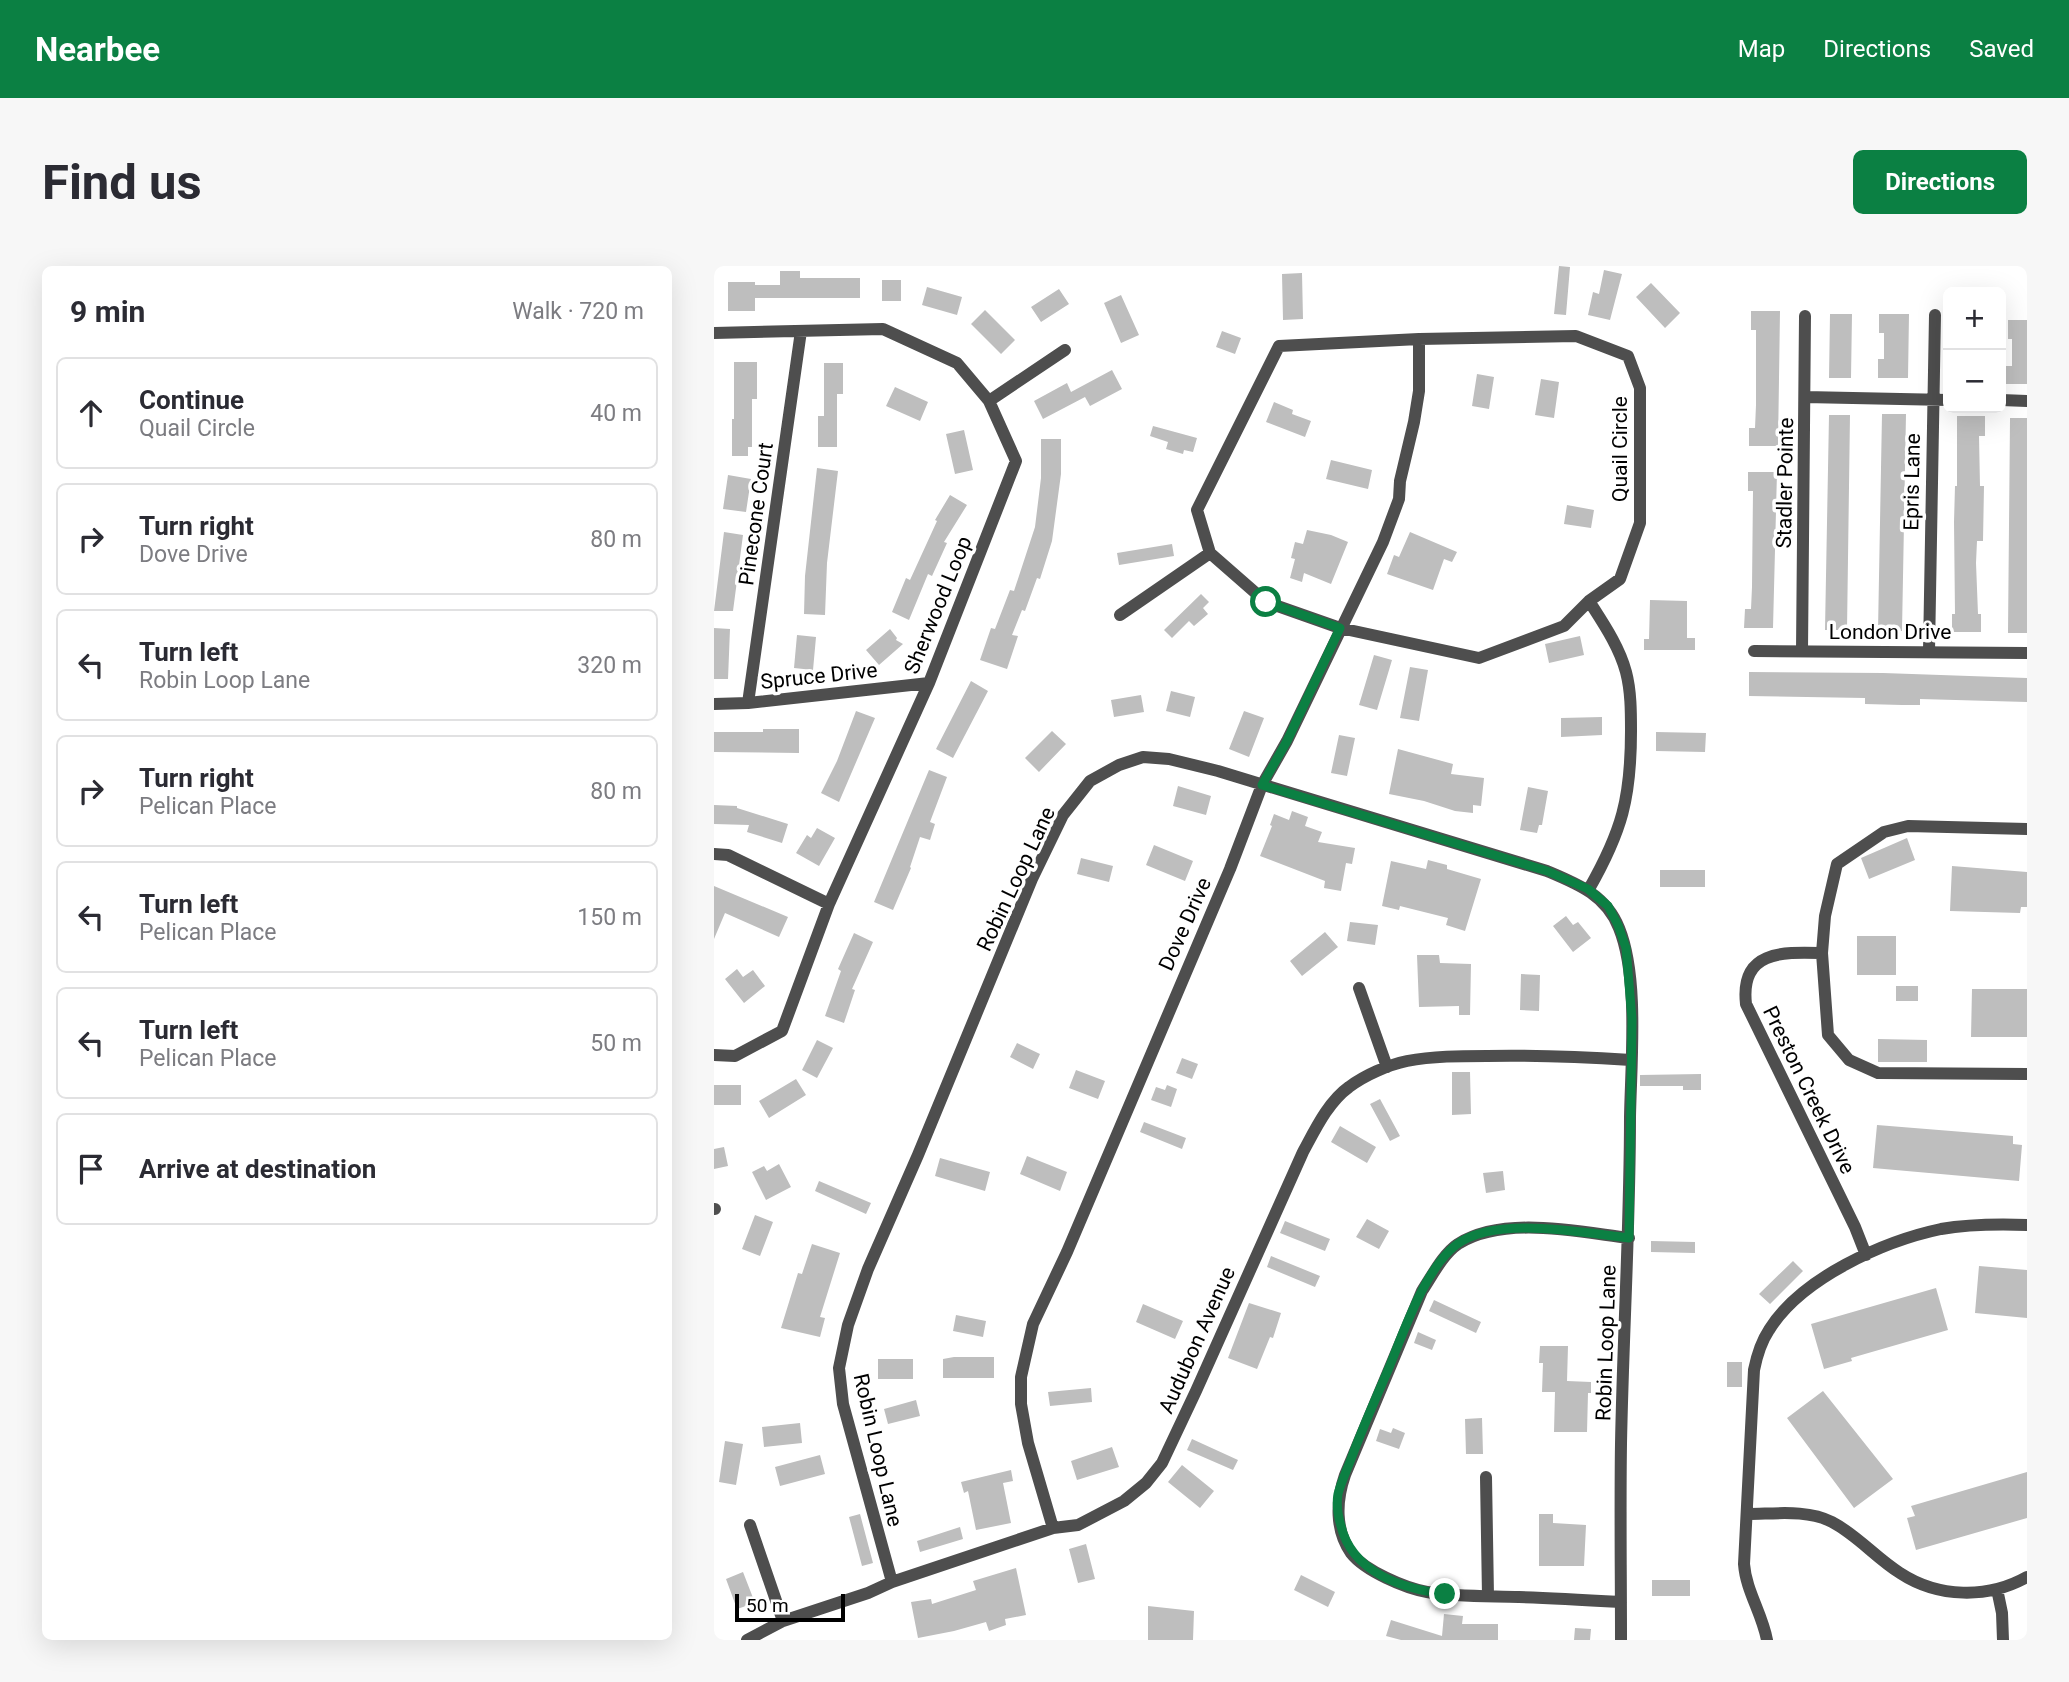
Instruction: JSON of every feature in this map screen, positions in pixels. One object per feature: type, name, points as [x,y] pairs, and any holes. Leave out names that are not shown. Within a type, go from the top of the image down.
[{"type":"street","name":"Epris Lane","points":[[1929,651],[1935,315]]},
{"type":"street","name":"Stadler Pointe","points":[[1802,651],[1805,316]]},
{"type":"street","name":"Sherwood Loop","points":[[714,334],[883,329],[957,363],[989,401],[1016,461],[929,683],[830,904],[782,1031],[735,1056],[714,1055]]},
{"type":"street","name":"Pinecone Court","points":[[748,703],[801,331]]},
{"type":"street","name":"Quail Circle","points":[[1576,335],[1628,356],[1640,388],[1640,523],[1620,579],[1589,601],[1564,626],[1479,658],[1340,628],[1266,602],[1210,553],[1198,510],[1279,346],[1576,335]]},
{"type":"street","name":"Dove Drive","points":[[1053,1528],[1028,1443],[1021,1404],[1021,1377],[1033,1324],[1067,1252],[1230,869],[1262,785],[1287,741],[1383,542],[1398,499],[1419,391],[1419,339]]},
{"type":"street","points":[[989,401],[1065,350]]},
{"type":"street","points":[[1805,397],[1943,400]]},
{"type":"street","points":[[2006,400],[2027,401]]},
{"type":"street","points":[[1119,615],[1210,553]]},
{"type":"street","points":[[1588,889],[1607,857],[1628,798],[1631,766],[1631,725],[1626,673],[1614,640],[1589,601]]},
{"type":"street","name":"London Drive","points":[[1754,651],[2027,653]]},
{"type":"street","name":"Spruce Drive","points":[[714,704],[748,703],[929,683]]},
{"type":"street","name":"Robin Loop Lane","points":[[892,1582],[843,1404],[839,1368],[848,1325],[868,1269],[939,1107],[1032,879],[1063,815],[1090,781],[1119,765],[1143,757],[1169,759],[1547,871],[1588,889],[1608,906],[1618,925],[1626,948],[1632,1019],[1629,1238],[1621,1448],[1621,1640]]},
{"type":"street","name":"Preston Creek Drive","points":[[2027,829],[1908,826],[1884,832],[1837,864],[1825,916],[1822,953],[1828,1035],[1849,1060],[1878,1073],[2027,1074]]},
{"type":"street","points":[[714,853],[728,855],[830,904]]},
{"type":"street","name":"Preston Creek Drive","points":[[1822,953],[1784,952],[1764,959],[1751,971],[1747,980],[1746,1004],[1855,1227],[1866,1255]]},
{"type":"street","points":[[1359,988],[1387,1067]]},
{"type":"street","name":"Audubon Avenue","points":[[747,1640],[783,1621],[868,1593],[892,1582],[1053,1528],[1078,1525],[1124,1501],[1146,1483],[1161,1463],[1196,1391],[1303,1152],[1338,1096],[1350,1086],[1387,1067],[1447,1056],[1508,1055],[1631,1060]]},
{"type":"street","points":[[1767,1640],[1760,1613],[1745,1576],[1754,1370],[1762,1343],[1777,1318],[1807,1290],[1829,1275],[1866,1255],[1903,1241],[1942,1229],[1979,1225],[2027,1225]]},
{"type":"street","points":[[1621,1602],[1426,1592],[1402,1585],[1375,1572],[1352,1553],[1338,1513],[1338,1495],[1362,1429],[1422,1291],[1438,1265],[1457,1245],[1500,1229],[1528,1227],[1629,1238]]},
{"type":"street","points":[[1486,1477],[1488,1596]]},
{"type":"street","points":[[1747,1514],[1794,1514],[1820,1518],[1842,1528],[1900,1573],[1920,1583],[1955,1592],[1997,1590],[2027,1577]]},
{"type":"street","points":[[750,1525],[783,1621]]},
{"type":"street","points":[[1997,1590],[2002,1613],[2003,1640]]},
{"type":"building","points":[[1559,266],[1570,267],[1566,315],[1554,314]]},
{"type":"building","points":[[1604,270],[1622,274],[1610,320],[1588,315],[1593,292],[1599,294]]},
{"type":"building","points":[[780,271],[800,271],[800,278],[860,278],[860,298],[755,298],[755,311],[728,311],[728,282],[780,285]]},
{"type":"building","points":[[1302,273],[1303,319],[1283,320],[1282,274]]},
{"type":"building","points":[[882,280],[901,280],[901,301],[882,301]]},
{"type":"building","points":[[1651,283],[1680,313],[1665,328],[1636,297]]},
{"type":"building","points":[[927,287],[962,297],[957,315],[922,305]]},
{"type":"building","points":[[1059,289],[1069,304],[1041,322],[1031,307]]},
{"type":"building","points":[[1121,295],[1139,335],[1121,343],[1104,303]]},
{"type":"building","points":[[985,310],[1015,340],[1001,354],[971,324]]},
{"type":"building","points":[[1751,311],[1780,311],[1778,446],[1749,446],[1749,428],[1755,428],[1756,405],[1756,330],[1751,330]]},
{"type":"building","points":[[1830,314],[1852,314],[1851,378],[1829,378]]},
{"type":"building","points":[[1879,314],[1909,314],[1908,378],[1878,378],[1878,359],[1884,359],[1884,333],[1879,333]]},
{"type":"building","points":[[2008,320],[2027,320],[2027,384],[2006,384],[2006,366],[2012,366],[2012,339],[2008,339]]},
{"type":"building","points":[[1222,331],[1241,338],[1235,354],[1216,347]]},
{"type":"building","points":[[734,362],[757,362],[757,399],[752,399],[752,447],[748,447],[748,456],[732,456]]},
{"type":"building","points":[[824,363],[843,363],[843,394],[837,394],[837,447],[818,447],[818,416],[824,416]]},
{"type":"building","points":[[1112,370],[1122,389],[1090,406],[1085,397],[1043,419],[1034,401],[1067,383],[1071,392]]},
{"type":"building","points":[[1477,374],[1494,377],[1489,409],[1472,406]]},
{"type":"building","points":[[1541,379],[1559,382],[1554,418],[1535,415]]},
{"type":"building","points":[[895,387],[928,402],[920,421],[886,406]]},
{"type":"building","points":[[1274,402],[1293,410],[1292,414],[1311,421],[1305,437],[1266,422]]},
{"type":"building","points":[[1882,414],[1906,414],[1902,631],[1878,631]]},
{"type":"building","points":[[1829,415],[1850,415],[1847,630],[1825,630]]},
{"type":"building","points":[[1957,416],[1985,416],[1985,436],[1979,436],[1980,486],[1984,486],[1983,541],[1977,541],[1976,563],[1981,632],[1952,632],[1952,614],[1955,614]]},
{"type":"building","points":[[2010,418],[2027,418],[2027,633],[2008,633]]},
{"type":"building","points":[[1153,426],[1197,438],[1193,452],[1184,450],[1183,454],[1166,449],[1168,442],[1150,436]]},
{"type":"building","points":[[964,430],[973,470],[955,474],[946,434]]},
{"type":"building","points":[[1041,439],[1061,439],[1061,474],[1052,541],[1040,579],[1037,578],[1025,611],[1022,610],[1012,635],[1018,636],[1007,669],[980,660],[991,628],[995,629],[1010,590],[1014,591],[1035,527],[1041,478]]},
{"type":"building","points":[[1331,460],[1372,470],[1368,489],[1326,479]]},
{"type":"building","points":[[817,468],[838,471],[827,563],[825,615],[804,614],[805,576]]},
{"type":"building","points":[[1748,472],[1777,472],[1773,628],[1744,628],[1745,609],[1751,609],[1752,587],[1753,491],[1748,491]]},
{"type":"building","points":[[728,475],[751,479],[746,512],[723,509]]},
{"type":"building","points":[[950,495],[967,505],[944,542],[947,543],[932,576],[928,574],[909,620],[892,612],[906,578],[910,580],[937,521],[935,520]]},
{"type":"building","points":[[1567,505],[1594,510],[1591,528],[1564,524]]},
{"type":"building","points":[[1307,530],[1348,542],[1331,584],[1304,573],[1302,582],[1290,578],[1295,559],[1291,558],[1295,542],[1303,544]]},
{"type":"building","points":[[724,532],[743,535],[733,611],[714,611]]},
{"type":"building","points":[[1410,532],[1457,552],[1452,562],[1444,559],[1433,590],[1387,574],[1394,555],[1399,557]]},
{"type":"building","points":[[1172,544],[1174,556],[1119,565],[1117,553]]},
{"type":"building","points":[[1201,594],[1209,602],[1203,608],[1208,614],[1194,626],[1189,621],[1172,638],[1164,630]]},
{"type":"building","points":[[1650,600],[1687,601],[1687,638],[1695,638],[1695,650],[1644,650],[1644,639],[1649,639]]},
{"type":"building","points":[[714,628],[730,629],[728,679],[714,679]]},
{"type":"building","points":[[890,629],[896,640],[903,644],[879,665],[866,650]]},
{"type":"building","points":[[797,635],[816,637],[813,670],[794,668]]},
{"type":"building","points":[[1580,636],[1584,655],[1549,663],[1545,644]]},
{"type":"building","points":[[1374,655],[1392,660],[1377,710],[1359,705]]},
{"type":"building","points":[[1410,667],[1428,670],[1419,721],[1400,718]]},
{"type":"building","points":[[1749,672],[2027,678],[2027,702],[1920,699],[1920,705],[1902,705],[1865,704],[1865,698],[1749,696]]},
{"type":"building","points":[[971,681],[988,691],[953,758],[936,749]]},
{"type":"building","points":[[1171,691],[1195,697],[1190,717],[1166,711]]},
{"type":"building","points":[[1141,695],[1144,712],[1114,717],[1111,700]]},
{"type":"building","points":[[856,711],[875,718],[839,802],[821,793],[837,761]]},
{"type":"building","points":[[1244,711],[1264,718],[1249,757],[1229,749]]},
{"type":"building","points":[[1602,717],[1602,735],[1561,737],[1561,718]]},
{"type":"building","points":[[763,729],[799,729],[799,753],[714,752],[714,732],[763,732]]},
{"type":"building","points":[[1052,731],[1066,744],[1039,772],[1025,758]]},
{"type":"building","points":[[1656,732],[1706,733],[1705,752],[1656,751]]},
{"type":"building","points":[[1339,735],[1355,738],[1347,776],[1331,773]]},
{"type":"building","points":[[1398,749],[1453,764],[1451,774],[1484,778],[1481,806],[1473,805],[1473,813],[1455,811],[1389,794]]},
{"type":"building","points":[[929,770],[947,777],[930,822],[935,824],[930,840],[920,837],[911,868],[893,910],[874,902]]},
{"type":"building","points":[[1178,786],[1211,796],[1206,815],[1173,806]]},
{"type":"building","points":[[1528,787],[1548,791],[1542,825],[1539,825],[1537,833],[1520,830]]},
{"type":"building","points":[[714,805],[737,806],[788,824],[782,843],[747,832],[749,825],[714,824]]},
{"type":"building","points":[[1292,811],[1308,817],[1305,826],[1322,832],[1318,842],[1355,848],[1352,864],[1346,863],[1341,891],[1324,888],[1325,881],[1260,856],[1274,814],[1289,820]]},
{"type":"building","points":[[817,828],[835,838],[819,866],[796,853],[807,835],[811,838]]},
{"type":"building","points":[[1907,838],[1915,860],[1869,879],[1861,858]]},
{"type":"building","points":[[1154,845],[1193,861],[1185,881],[1146,865]]},
{"type":"building","points":[[1081,858],[1113,866],[1109,882],[1077,874]]},
{"type":"building","points":[[1428,860],[1481,879],[1465,931],[1446,925],[1448,918],[1400,906],[1399,910],[1382,906],[1391,861],[1426,869]]},
{"type":"building","points":[[1952,866],[2027,872],[2027,907],[2021,907],[2020,913],[1950,911]]},
{"type":"building","points":[[1660,870],[1705,870],[1705,887],[1660,887]]},
{"type":"building","points":[[714,886],[788,917],[779,937],[725,913],[714,939]]},
{"type":"building","points":[[1566,916],[1573,925],[1578,922],[1591,938],[1573,952],[1553,926]]},
{"type":"building","points":[[1350,922],[1378,925],[1375,945],[1347,941]]},
{"type":"building","points":[[1325,932],[1338,947],[1302,976],[1290,961]]},
{"type":"building","points":[[854,933],[873,942],[852,989],[855,990],[844,1023],[825,1016],[841,971],[838,969]]},
{"type":"building","points":[[1857,936],[1896,936],[1896,975],[1857,975]]},
{"type":"building","points":[[1417,955],[1439,955],[1440,963],[1471,964],[1470,1015],[1459,1015],[1459,1006],[1419,1007]]},
{"type":"building","points":[[737,969],[743,977],[753,970],[765,986],[744,1003],[725,979]]},
{"type":"building","points":[[1521,974],[1540,975],[1539,1011],[1520,1010]]},
{"type":"building","points":[[1896,986],[1918,986],[1918,1001],[1896,1001]]},
{"type":"building","points":[[1972,989],[2027,989],[2027,1037],[1971,1037]]},
{"type":"building","points":[[1878,1039],[1927,1040],[1927,1062],[1878,1062]]},
{"type":"building","points":[[817,1040],[833,1048],[817,1078],[802,1070]]},
{"type":"building","points":[[1017,1043],[1040,1054],[1033,1069],[1010,1057]]},
{"type":"building","points":[[1182,1058],[1198,1064],[1192,1079],[1176,1073]]},
{"type":"building","points":[[1076,1070],[1105,1081],[1098,1099],[1069,1088]]},
{"type":"building","points":[[1452,1072],[1470,1072],[1471,1114],[1452,1115]]},
{"type":"building","points":[[1701,1074],[1701,1090],[1683,1090],[1683,1086],[1640,1086],[1640,1075]]},
{"type":"building","points":[[796,1079],[806,1095],[769,1118],[759,1101]]},
{"type":"building","points":[[714,1085],[741,1085],[741,1105],[714,1105]]},
{"type":"building","points":[[1167,1085],[1177,1089],[1171,1107],[1151,1100],[1156,1087],[1165,1090]]},
{"type":"building","points":[[1380,1099],[1400,1136],[1390,1141],[1370,1104]]},
{"type":"building","points":[[1144,1122],[1186,1138],[1182,1149],[1140,1132]]},
{"type":"building","points":[[1877,1125],[2013,1136],[2013,1144],[2022,1145],[2019,1181],[1873,1168]]},
{"type":"building","points":[[1340,1126],[1376,1147],[1367,1163],[1331,1142]]},
{"type":"building","points":[[724,1147],[728,1166],[714,1169],[714,1149]]},
{"type":"building","points":[[1027,1156],[1067,1172],[1060,1191],[1020,1174]]},
{"type":"building","points":[[940,1158],[990,1172],[985,1191],[935,1176]]},
{"type":"building","points":[[779,1164],[791,1187],[766,1200],[752,1172],[764,1166],[767,1171]]},
{"type":"building","points":[[1503,1171],[1505,1190],[1486,1193],[1483,1173]]},
{"type":"building","points":[[819,1181],[871,1203],[866,1214],[815,1191]]},
{"type":"building","points":[[755,1215],[773,1222],[760,1256],[742,1249]]},
{"type":"building","points":[[1367,1219],[1389,1231],[1379,1249],[1356,1237]]},
{"type":"building","points":[[1285,1221],[1330,1239],[1325,1251],[1280,1233]]},
{"type":"building","points":[[1651,1241],[1695,1242],[1695,1253],[1651,1252]]},
{"type":"building","points":[[812,1244],[840,1253],[820,1317],[825,1318],[820,1337],[781,1328],[798,1273],[802,1274]]},
{"type":"building","points":[[1271,1256],[1320,1276],[1315,1287],[1267,1267]]},
{"type":"building","points":[[1793,1261],[1803,1271],[1770,1304],[1759,1294]]},
{"type":"building","points":[[1979,1266],[2027,1270],[2027,1318],[1975,1313]]},
{"type":"building","points":[[1936,1288],[1948,1330],[1851,1358],[1852,1361],[1824,1369],[1811,1324]]},
{"type":"building","points":[[1434,1300],[1481,1322],[1476,1333],[1429,1311]]},
{"type":"building","points":[[1249,1303],[1281,1313],[1273,1338],[1270,1337],[1257,1369],[1228,1358]]},
{"type":"building","points":[[1143,1304],[1183,1321],[1175,1339],[1136,1322]]},
{"type":"building","points":[[956,1315],[986,1321],[983,1337],[953,1331]]},
{"type":"building","points":[[1418,1332],[1436,1340],[1432,1350],[1414,1343]]},
{"type":"building","points":[[1540,1346],[1568,1346],[1567,1381],[1591,1382],[1591,1393],[1588,1393],[1587,1432],[1554,1432],[1555,1392],[1542,1392],[1543,1363],[1539,1363]]},
{"type":"building","points":[[994,1357],[994,1378],[943,1378],[943,1359]]},
{"type":"building","points":[[878,1359],[913,1359],[913,1379],[878,1379]]},
{"type":"building","points":[[1727,1362],[1742,1362],[1742,1387],[1727,1387]]},
{"type":"building","points":[[1091,1388],[1092,1402],[1050,1406],[1048,1392]]},
{"type":"building","points":[[1823,1391],[1893,1479],[1854,1508],[1787,1418]]},
{"type":"building","points":[[916,1400],[920,1416],[888,1424],[884,1409]]},
{"type":"building","points":[[1482,1418],[1483,1454],[1466,1454],[1465,1419]]},
{"type":"building","points":[[800,1423],[802,1443],[764,1447],[762,1427]]},
{"type":"building","points":[[1393,1428],[1405,1433],[1399,1449],[1376,1441],[1380,1429],[1391,1433]]},
{"type":"building","points":[[1192,1439],[1238,1460],[1233,1470],[1187,1450]]},
{"type":"building","points":[[725,1441],[743,1444],[736,1485],[719,1482]]},
{"type":"building","points":[[1112,1447],[1119,1467],[1077,1480],[1071,1461]]},
{"type":"building","points":[[820,1455],[825,1474],[780,1486],[775,1467]]},
{"type":"building","points":[[1182,1465],[1214,1491],[1200,1508],[1168,1482]]},
{"type":"building","points":[[1011,1470],[1013,1481],[1003,1483],[1011,1523],[976,1530],[968,1491],[964,1493],[961,1482]]},
{"type":"building","points":[[2027,1472],[2027,1518],[1916,1550],[1907,1518],[1915,1516],[1911,1506]]},
{"type":"building","points":[[860,1514],[873,1563],[862,1566],[849,1517]]},
{"type":"building","points":[[1539,1514],[1553,1514],[1553,1523],[1586,1525],[1584,1566],[1539,1566]]},
{"type":"building","points":[[960,1527],[963,1539],[920,1552],[917,1541]]},
{"type":"building","points":[[1086,1544],[1095,1579],[1078,1583],[1069,1549]]},
{"type":"building","points":[[1016,1568],[1026,1615],[1005,1619],[1006,1625],[989,1631],[986,1622],[918,1638],[911,1602],[931,1599],[932,1604],[976,1590],[973,1581]]},
{"type":"building","points":[[743,1572],[755,1603],[737,1609],[726,1579]]},
{"type":"building","points":[[1301,1575],[1335,1592],[1328,1607],[1294,1590]]},
{"type":"building","points":[[1652,1580],[1690,1580],[1690,1596],[1652,1596]]},
{"type":"building","points":[[1148,1606],[1194,1611],[1193,1640],[1148,1640]]},
{"type":"building","points":[[1444,1614],[1463,1616],[1462,1624],[1498,1624],[1498,1640],[1401,1640],[1386,1636],[1391,1620],[1442,1636]]},
{"type":"building","points":[[1575,1628],[1591,1629],[1590,1640],[1574,1640]]},
{"type":"route","points":[[1266,602],[1340,628],[1287,741],[1262,785],[1547,871],[1588,889],[1608,906],[1626,948],[1632,1019],[1629,1238],[1528,1227],[1500,1229],[1457,1245],[1438,1265],[1422,1291],[1362,1429],[1338,1495],[1342,1532],[1352,1553],[1375,1572],[1402,1585],[1445,1594]]}]
